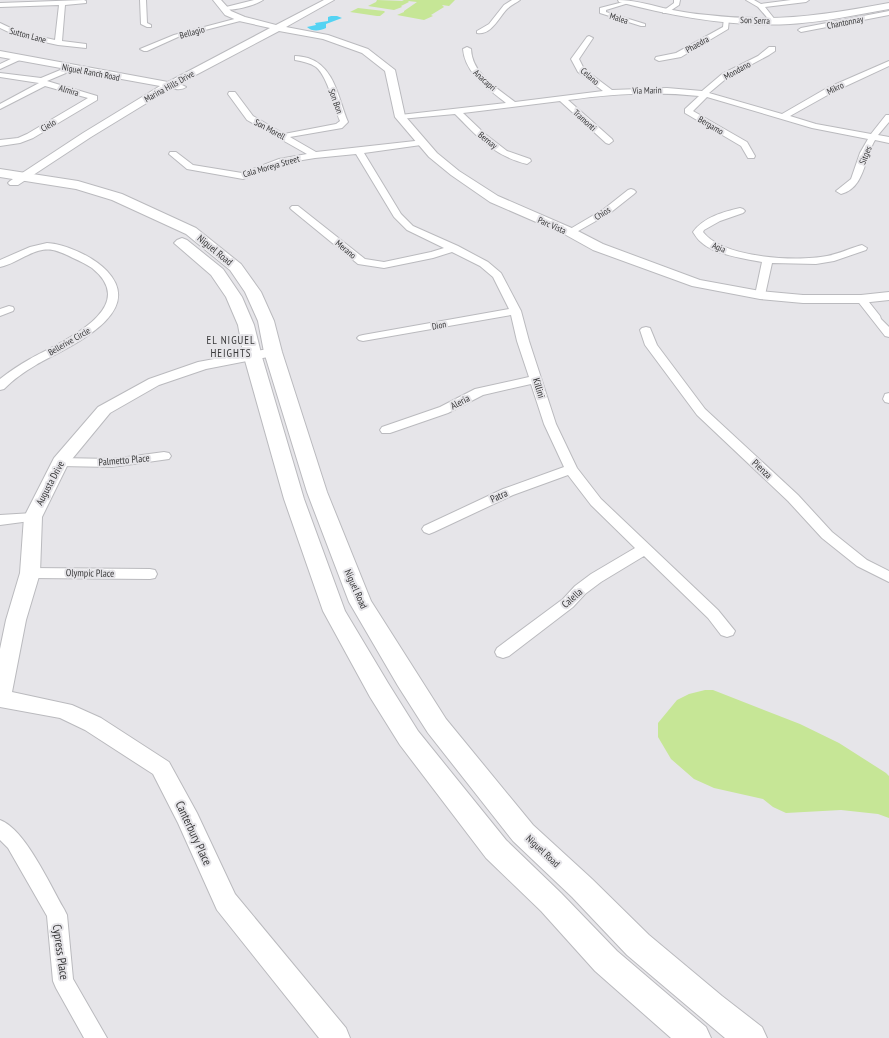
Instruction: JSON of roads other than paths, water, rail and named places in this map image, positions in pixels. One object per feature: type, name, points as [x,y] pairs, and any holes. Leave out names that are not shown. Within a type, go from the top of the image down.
[{"type":"main road","name":"Niguel Road","points":[[0,173],[112,207],[173,235],[217,272],[234,297],[246,325],[263,354],[360,602],[407,680],[437,726],[523,833],[582,888],[638,945],[711,1007],[751,1038]]},
{"type":"main road","name":"Niguel Road","points":[[0,181],[26,181],[78,185],[117,197],[191,231],[236,268],[249,286],[266,321],[263,354],[294,499],[334,611],[379,690],[409,738],[496,849],[550,902],[606,961],[695,1038]]},
{"type":"street","points":[[144,0],[144,24],[149,26]]},
{"type":"street","name":"Parc Vista","points":[[216,0],[228,13],[242,19],[282,29],[325,37],[365,51],[390,70],[400,117],[420,142],[433,155],[455,173],[494,199],[570,232],[598,247],[697,284],[760,295],[803,299],[861,299],[889,296]]},
{"type":"street","points":[[225,8],[246,5],[260,0]]},
{"type":"street","name":"Marina Hills Drive","points":[[26,181],[330,0]]},
{"type":"street","name":"Marina Hills Drive","points":[[26,181],[87,135],[170,85],[342,0]]},
{"type":"street","points":[[479,32],[491,26],[506,6],[517,0]]},
{"type":"street","points":[[665,12],[677,4],[677,0]]},
{"type":"street","points":[[749,0],[760,6],[773,21]]},
{"type":"street","points":[[760,6],[806,0]]},
{"type":"street","name":"Son Serra","points":[[625,1],[665,12],[726,19],[773,21],[816,18],[889,6]]},
{"type":"street","name":"Malea","points":[[625,1],[602,9],[603,13],[643,25]]},
{"type":"street","points":[[0,5],[84,2]]},
{"type":"street","name":"Sutton Lane","points":[[58,43],[62,3]]},
{"type":"street","name":"Chantonnay","points":[[801,30],[889,13]]},
{"type":"street","name":"Bellagio","points":[[144,48],[176,36],[242,19]]},
{"type":"street","name":"Phaedra","points":[[659,59],[678,55],[726,28],[726,19]]},
{"type":"street","name":"Sutton Lane","points":[[0,25],[6,30],[17,34],[58,43],[83,46]]},
{"type":"street","name":"Celano","points":[[589,38],[575,59],[581,70],[610,92]]},
{"type":"street","name":"Anacapri","points":[[467,49],[466,56],[472,69],[513,105]]},
{"type":"street","name":"Mondano","points":[[706,94],[705,92],[713,84],[733,71],[767,54],[772,49]]},
{"type":"street","name":"Niguel Ranch Road","points":[[0,54],[70,68],[182,87]]},
{"type":"street","points":[[0,67],[20,58]]},
{"type":"street","name":"Son Bon","points":[[284,136],[339,126],[344,122],[330,82],[322,68],[298,58]]},
{"type":"street","name":"Mikro","points":[[783,117],[830,90],[889,63]]},
{"type":"street","points":[[0,107],[70,68]]},
{"type":"street","name":"Almira","points":[[0,74],[44,82],[94,98]]},
{"type":"street","name":"Via Marin","points":[[400,117],[513,105],[610,92],[667,90],[706,94],[815,126],[889,140]]},
{"type":"street","name":"Son Morell","points":[[232,94],[250,118],[315,155]]},
{"type":"street","name":"Bergamo","points":[[706,94],[688,111],[744,144],[751,156]]},
{"type":"street","name":"Cielo","points":[[0,143],[20,140],[30,136],[94,98]]},
{"type":"street","name":"Tramonti","points":[[561,98],[609,142]]},
{"type":"street","name":"Bernay","points":[[456,110],[482,136],[504,152],[526,161]]},
{"type":"street","name":"Sitges","points":[[841,191],[851,186],[857,176],[864,153],[872,137],[889,116]]},
{"type":"street","name":"Cala Moreya Street","points":[[174,154],[190,167],[243,176],[282,161],[315,155],[359,151],[420,142]]},
{"type":"street","name":"Killini","points":[[359,151],[386,194],[397,215],[410,228],[454,248],[502,275],[516,311],[523,341],[550,424],[571,469],[596,502],[713,614],[727,631]]},
{"type":"street","name":"Chios","points":[[570,232],[607,211],[631,192]]},
{"type":"street","name":"Merano","points":[[295,208],[362,262],[384,265],[454,248]]},
{"type":"street","name":"Agia","points":[[740,211],[722,216],[700,229],[698,232],[704,240],[712,245],[767,261],[814,261],[831,259],[862,248]]},
{"type":"street","name":"Bellerive Circle","points":[[0,264],[35,249],[54,246],[71,253],[103,271],[111,282],[114,295],[108,310],[94,326],[70,342],[38,358],[0,386]]},
{"type":"street","points":[[760,295],[767,261]]},
{"type":"street","points":[[861,299],[889,334]]},
{"type":"street","name":"Dion","points":[[363,338],[516,311]]},
{"type":"street","name":"Pienza","points":[[646,330],[651,345],[701,412],[793,498],[827,535],[862,563],[889,577]]},
{"type":"street","name":"Augusta Drive","points":[[0,699],[16,620],[30,573],[33,517],[60,462],[104,410],[154,382],[203,365],[263,354]]},
{"type":"street","name":"Aleria","points":[[386,430],[444,410],[479,392],[536,379]]},
{"type":"street","name":"Palmetto Place","points":[[60,462],[112,463],[164,456]]},
{"type":"street","name":"Patra","points":[[429,529],[508,492],[571,469]]},
{"type":"street","points":[[0,520],[33,517]]},
{"type":"street","name":"Calella","points":[[503,652],[568,603],[580,590],[596,578],[644,549]]},
{"type":"street","name":"Olympic Place","points":[[30,573],[150,574]]},
{"type":"street","name":"Canterbury Place","points":[[0,699],[64,711],[71,714],[93,724],[161,768],[189,820],[226,902],[336,1038]]},
{"type":"street","name":"Cypress Place","points":[[0,828],[15,842],[57,915],[64,981],[96,1038]]},
{"type":"water","points":[[331,16],[342,18],[326,24],[326,28],[321,30],[309,29],[307,27],[316,25],[315,23],[328,21],[328,17]]},
{"type":"district","name":"EL NIGUEL HEIGHTS","points":[[231,346]]}]
